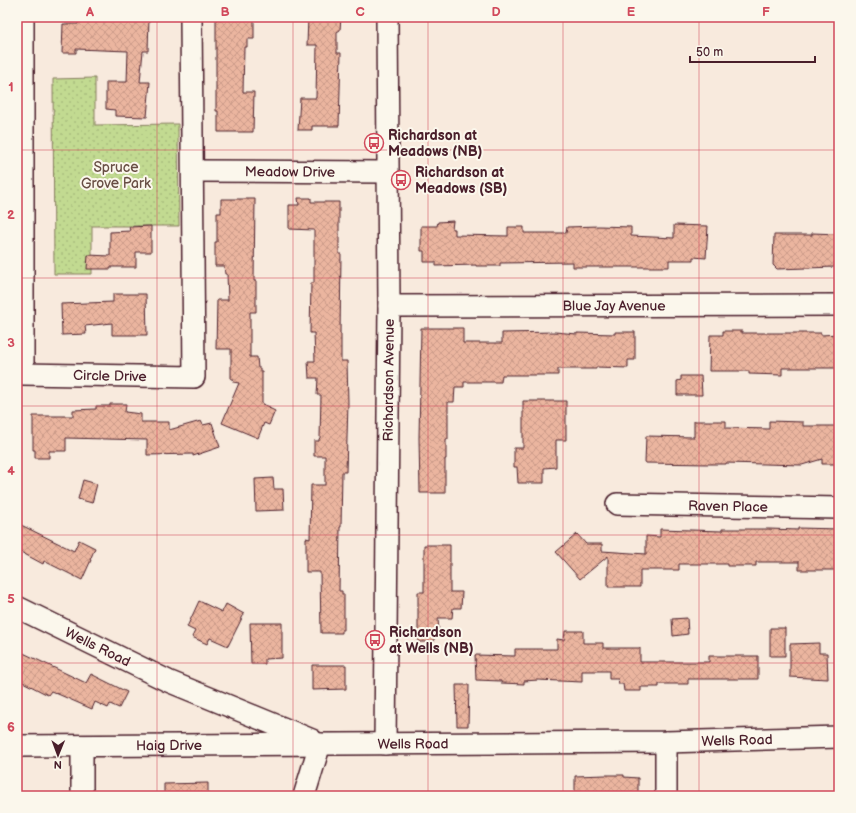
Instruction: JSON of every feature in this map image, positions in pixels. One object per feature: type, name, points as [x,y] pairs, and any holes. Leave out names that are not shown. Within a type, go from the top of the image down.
[{"type":"street","name":"Circle Drive","points":[[23,17],[20,142],[23,374],[194,377],[191,17]]},
{"type":"street","name":"Richardson Avenue","points":[[385,744],[389,306],[387,17]]},
{"type":"street","name":"Meadow Drive","points":[[193,171],[388,172]]},
{"type":"street","name":"Blue Jay Avenue","points":[[389,306],[839,305]]},
{"type":"street","name":"Raven Place","points":[[618,504],[839,508]]},
{"type":"street","name":"Wells Road","points":[[17,607],[168,681],[320,744],[666,742],[839,737]]},
{"type":"street","points":[[666,742],[666,796]]},
{"type":"street","name":"Haig Drive","points":[[17,746],[320,744]]},
{"type":"street","points":[[304,796],[320,744]]},
{"type":"street","points":[[82,746],[82,796]]},
{"type":"green space","name":"Spruce Grove Park","points":[[95,78],[95,125],[178,124],[179,226],[92,226],[92,274],[54,274],[53,79]]},
{"type":"building","points":[[78,17],[149,17],[148,51],[143,51],[140,82],[150,82],[147,117],[115,116],[115,110],[106,109],[106,82],[127,82],[128,51],[76,49],[76,53],[62,53],[63,24],[78,24]]},
{"type":"building","points":[[216,17],[254,17],[254,39],[247,39],[247,47],[244,47],[243,92],[254,92],[253,132],[218,132],[218,111],[216,111]]},
{"type":"building","points":[[308,17],[341,17],[340,30],[337,32],[337,53],[341,53],[339,126],[312,126],[312,130],[298,130],[300,98],[316,98],[317,45],[307,45]]},
{"type":"building","points":[[298,198],[311,198],[311,202],[339,202],[339,254],[341,254],[341,361],[347,361],[348,403],[346,472],[342,472],[340,527],[339,591],[342,591],[342,594],[344,594],[344,629],[342,629],[342,633],[321,633],[320,572],[306,572],[306,538],[310,539],[311,485],[325,485],[325,456],[314,456],[314,441],[319,441],[320,438],[321,395],[317,395],[318,378],[309,378],[308,361],[315,361],[314,333],[310,333],[311,283],[314,283],[314,230],[289,229],[289,205],[299,205]]},
{"type":"building","points":[[221,199],[255,199],[254,281],[256,281],[256,312],[250,312],[250,357],[257,357],[258,368],[262,371],[262,404],[275,411],[269,425],[264,423],[258,438],[222,423],[239,383],[233,382],[234,379],[231,379],[231,349],[216,349],[217,300],[228,300],[227,274],[225,274],[224,266],[215,266],[217,213],[221,213]]},
{"type":"building","points":[[453,221],[452,229],[455,229],[455,235],[508,236],[508,227],[524,227],[524,233],[566,233],[567,227],[599,226],[631,227],[631,236],[674,238],[674,225],[708,226],[706,258],[693,257],[693,260],[669,260],[669,267],[573,267],[573,262],[500,263],[500,266],[436,266],[436,262],[424,262],[424,251],[421,251],[421,226],[437,226],[438,222]]},
{"type":"building","points":[[151,226],[151,252],[136,252],[136,267],[87,269],[88,255],[110,256],[110,232],[130,231],[129,227]]},
{"type":"building","points":[[812,233],[839,234],[839,262],[835,262],[835,267],[777,269],[773,265],[774,235],[812,235]]},
{"type":"building","points":[[113,294],[146,294],[147,335],[112,335],[112,323],[85,326],[86,334],[62,335],[61,304],[113,302]]},
{"type":"building","points":[[421,328],[463,328],[463,343],[502,343],[502,333],[555,332],[577,334],[615,334],[615,332],[635,332],[635,360],[628,360],[628,368],[596,367],[596,369],[558,369],[558,375],[502,375],[501,382],[464,382],[464,387],[455,387],[454,402],[448,402],[448,439],[446,439],[445,493],[420,493],[419,438]]},
{"type":"building","points":[[723,331],[742,331],[742,333],[839,334],[839,368],[782,368],[782,375],[749,374],[749,371],[709,371],[710,335],[723,335]]},
{"type":"building","points":[[681,376],[701,376],[702,395],[677,395],[677,381],[681,380]]},
{"type":"building","points":[[523,401],[566,401],[566,440],[556,440],[556,467],[544,468],[544,483],[518,483],[517,467],[514,467],[514,448],[523,448]]},
{"type":"building","points":[[110,404],[126,404],[125,412],[141,414],[141,422],[169,422],[169,430],[201,421],[203,425],[212,423],[220,447],[193,456],[193,454],[147,455],[147,440],[66,438],[66,451],[49,451],[49,458],[35,458],[35,450],[33,450],[33,416],[73,416],[73,410],[96,409],[96,406],[110,406]]},
{"type":"building","points":[[694,421],[726,421],[726,428],[769,429],[769,421],[803,422],[803,426],[839,426],[839,464],[822,464],[822,459],[802,465],[645,463],[646,436],[694,437]]},
{"type":"building","points":[[273,478],[274,489],[283,489],[284,510],[256,511],[255,479]]},
{"type":"building","points":[[83,480],[97,484],[92,503],[78,499]]},
{"type":"building","points":[[17,523],[74,551],[79,540],[95,548],[82,580],[44,561],[43,564],[17,550]]},
{"type":"building","points":[[798,528],[839,529],[839,570],[799,570],[799,562],[756,562],[756,566],[727,566],[727,564],[679,564],[679,570],[640,570],[640,587],[608,587],[608,556],[580,579],[556,552],[577,534],[586,544],[602,544],[602,551],[646,554],[646,536],[660,537],[660,529],[722,531],[722,529],[798,530]]},
{"type":"building","points":[[424,545],[450,545],[450,592],[462,592],[461,608],[453,608],[452,618],[438,618],[439,634],[434,638],[434,642],[418,642],[418,592],[424,592]]},
{"type":"building","points":[[199,601],[222,612],[226,604],[244,614],[228,646],[210,638],[207,644],[192,637],[195,631],[187,627]]},
{"type":"building","points":[[687,618],[688,634],[673,636],[672,619]]},
{"type":"building","points":[[250,623],[282,623],[282,658],[265,659],[265,664],[251,664]]},
{"type":"building","points":[[770,628],[785,628],[785,656],[770,656]]},
{"type":"building","points":[[565,631],[583,631],[583,643],[603,643],[603,648],[640,648],[640,662],[709,662],[709,656],[758,656],[758,679],[688,679],[688,684],[659,684],[659,687],[641,687],[641,691],[624,691],[623,684],[619,684],[618,679],[609,679],[609,671],[582,671],[582,682],[538,680],[524,681],[524,684],[476,680],[475,655],[515,656],[515,649],[557,649],[557,639],[564,640]]},
{"type":"building","points":[[819,643],[819,653],[827,653],[828,679],[790,677],[790,644]]},
{"type":"building","points":[[17,650],[86,683],[91,674],[127,692],[119,708],[110,704],[108,708],[95,702],[92,709],[51,691],[48,695],[17,679]]},
{"type":"building","points":[[312,665],[346,665],[346,689],[312,690]]},
{"type":"building","points":[[456,685],[469,685],[468,726],[457,726]]},
{"type":"building","points":[[624,775],[624,777],[638,778],[638,796],[575,796],[575,776]]},
{"type":"building","points":[[208,783],[208,796],[164,796],[164,784]]},
{"type":"place","name":"Richardson at Meadows (NB)","points":[[374,143]]},
{"type":"place","name":"Richardson at Meadows (SB)","points":[[401,180]]},
{"type":"place","name":"Richardson at Wells (NB)","points":[[375,640]]}]
